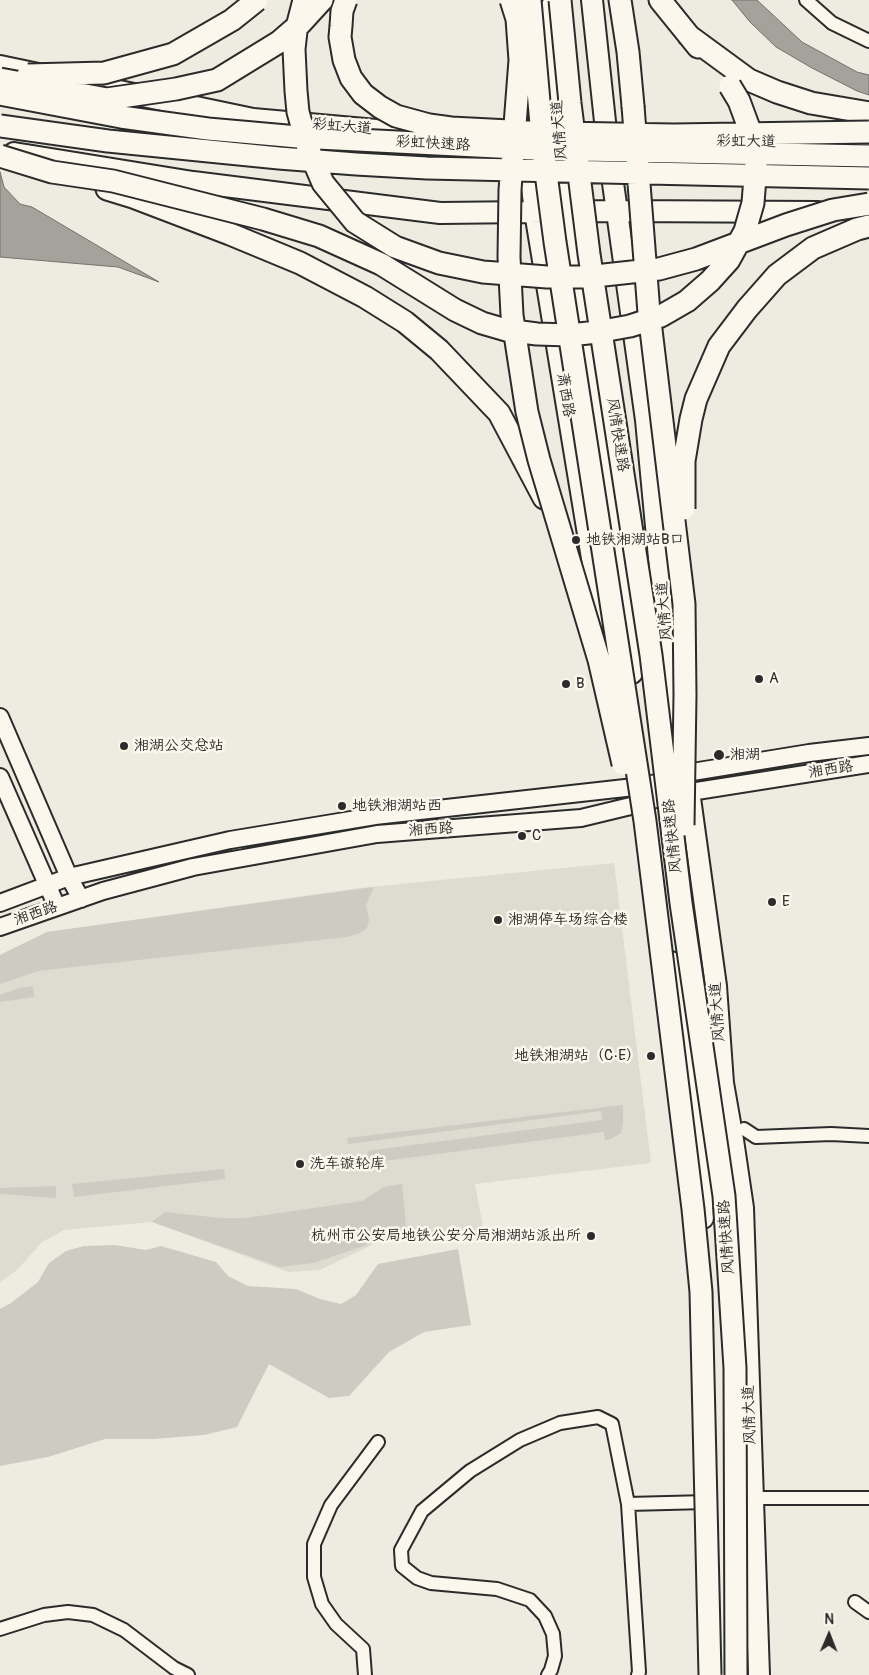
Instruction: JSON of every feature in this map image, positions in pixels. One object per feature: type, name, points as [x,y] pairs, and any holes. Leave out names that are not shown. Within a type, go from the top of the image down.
[{"type":"highway","points":[[0,77],[104,73],[173,54],[232,20],[257,0]]},
{"type":"highway","points":[[304,0],[296,31],[294,49],[298,112],[308,148],[323,183],[355,222],[395,247],[439,263],[483,272],[547,277],[586,277],[659,269],[696,259],[833,210],[869,204]]},
{"type":"highway","points":[[0,77],[107,98],[176,89],[217,80],[280,42],[322,0]]},
{"type":"highway","points":[[346,0],[342,11],[340,37],[344,60],[351,78],[363,94],[380,107],[396,116],[416,122],[451,128],[527,132],[674,135],[869,132]]},
{"type":"highway","points":[[513,0],[517,19],[520,60],[510,190],[509,257],[512,316],[527,412],[539,460],[599,660],[628,784],[650,925],[671,1035]]},
{"type":"highway","name":"风情快速路","points":[[530,0],[544,158],[645,821],[693,1209],[701,1292],[712,1675]]},
{"type":"highway","name":"风情快速路","points":[[560,0],[582,208],[651,655],[681,903],[724,1196],[735,1368],[736,1675]]},
{"type":"highway","points":[[620,0],[630,70],[649,313],[684,604]]},
{"type":"highway","points":[[52,172],[114,181],[263,219],[319,236],[382,264],[456,310],[482,323],[506,330],[537,334],[570,334],[597,332],[630,326],[661,316],[687,300],[710,281],[728,260],[745,231],[753,202],[756,164],[749,128],[739,101],[730,86],[660,0]]},
{"type":"highway","points":[[689,36],[749,80],[777,92],[812,103],[869,113]]},
{"type":"highway","name":"彩虹快速路","points":[[0,94],[121,118],[208,129],[298,137],[536,149],[869,156]]},
{"type":"highway","name":"彩虹快速路","points":[[0,126],[108,141],[270,158],[365,165],[869,178]]},
{"type":"highway","points":[[1,153],[52,172],[133,197],[300,263],[365,298],[404,322],[439,350],[499,413],[562,532]]},
{"type":"highway","points":[[681,903],[684,792],[684,461],[696,399],[719,346],[747,309],[777,275],[813,248],[857,229],[869,226]]},
{"type":"main road","name":"萧西路","points":[[513,0],[535,212],[614,694],[636,795]]},
{"type":"main road","name":"风情大道","points":[[550,0],[560,139],[598,417]]},
{"type":"main road","points":[[592,0],[607,140],[617,211]]},
{"type":"main road","name":"彩虹大道","points":[[0,66],[253,119],[376,130],[560,139],[869,143]]},
{"type":"main road","points":[[1,153],[192,182],[440,213],[617,211],[869,212]]},
{"type":"main road","name":"风情大道","points":[[617,211],[646,420],[673,707],[686,773],[716,986],[723,1083],[743,1208],[759,1675]]},
{"type":"main road","points":[[582,496],[598,417]]},
{"type":"main road","points":[[598,417],[637,711],[636,795],[690,1056],[701,1176],[708,1318],[705,1374],[712,1675]]},
{"type":"main road","points":[[664,789],[676,881],[696,994],[723,1083]]},
{"type":"street","points":[[806,0],[832,24],[869,41]]},
{"type":"street","points":[[0,717],[69,877],[81,898]]},
{"type":"street","name":"湘西路","points":[[664,789],[686,773],[809,753],[869,746]]},
{"type":"street","name":"湘西路","points":[[0,903],[69,877],[230,840],[367,818],[636,795],[664,789],[689,793],[869,764]]},
{"type":"street","points":[[0,777],[57,907]]},
{"type":"street","name":"湘西路","points":[[0,927],[103,891],[194,867],[368,836],[581,818],[636,795]]},
{"type":"street","points":[[744,1129],[756,1137],[831,1134],[869,1136]]},
{"type":"street","points":[[548,1675],[555,1656],[553,1634],[545,1616],[530,1600],[497,1589],[431,1583],[417,1578],[402,1566],[401,1550],[422,1511],[470,1472],[520,1440],[560,1423],[598,1417],[612,1424],[628,1504],[638,1675]]},
{"type":"street","points":[[365,1675],[363,1649],[336,1624],[322,1604],[314,1577],[314,1544],[332,1505],[378,1442]]},
{"type":"street","points":[[753,1498],[869,1498]]},
{"type":"street","points":[[628,1504],[708,1502]]},
{"type":"street","points":[[855,1602],[869,1612]]},
{"type":"street","points":[[0,1629],[44,1615],[68,1612],[93,1615],[124,1630],[174,1668],[188,1675]]},
{"type":"shaded area","points":[[732,0],[757,0],[802,42],[857,72],[869,75],[869,95],[857,91],[812,68],[776,47],[750,22]]},
{"type":"shaded area","points":[[0,172],[4,187],[20,204],[32,207],[159,282],[118,267],[0,257]]},
{"type":"shaded area","points":[[614,863],[651,1163],[475,1184],[484,1233],[384,1239],[320,1270],[288,1272],[152,1222],[64,1230],[42,1242],[17,1270],[0,1282],[0,955],[47,932],[360,888]]},
{"type":"shaded area","points":[[374,887],[366,905],[369,920],[367,928],[360,933],[347,937],[38,971],[0,984],[0,955],[47,932]]},
{"type":"shaded area","points":[[33,986],[34,997],[0,1002],[0,995],[19,988]]},
{"type":"shaded area","points":[[623,1105],[621,1133],[605,1140],[604,1132],[369,1163],[367,1151],[602,1120],[601,1111],[348,1144],[347,1138]]},
{"type":"shaded area","points":[[224,1169],[225,1179],[74,1197],[72,1184]]},
{"type":"shaded area","points":[[402,1184],[407,1238],[384,1239],[314,1263],[280,1267],[152,1222],[165,1212],[220,1218],[245,1218],[362,1201],[384,1187]]},
{"type":"shaded area","points":[[56,1186],[56,1198],[0,1194],[0,1188]]},
{"type":"shaded area","points":[[115,1245],[146,1250],[161,1246],[216,1262],[228,1276],[248,1286],[296,1289],[320,1299],[341,1304],[356,1295],[378,1264],[458,1249],[471,1325],[424,1332],[389,1352],[349,1396],[329,1398],[269,1364],[237,1427],[204,1435],[153,1439],[105,1439],[48,1457],[0,1466],[0,1309],[38,1282],[49,1263],[66,1251],[84,1246]]},
{"type":"place","name":"地铁湘湖站B口","points":[[576,540]]},
{"type":"place","name":"A","points":[[759,679]]},
{"type":"place","name":"B","points":[[566,684]]},
{"type":"place","name":"湘湖公交总站","points":[[124,746]]},
{"type":"place","name":"湘湖","points":[[719,755]]},
{"type":"place","name":"地铁湘湖站西","points":[[342,806]]},
{"type":"place","name":"C","points":[[522,836]]},
{"type":"place","name":"E","points":[[772,902]]},
{"type":"place","name":"湘湖停车场综合楼","points":[[498,920]]},
{"type":"place","name":"地铁湘湖站（C·E）","points":[[651,1056]]},
{"type":"place","name":"洗车镟轮库","points":[[300,1164]]},
{"type":"place","name":"杭州市公安局地铁公安分局湘湖站派出所","points":[[591,1236]]}]
